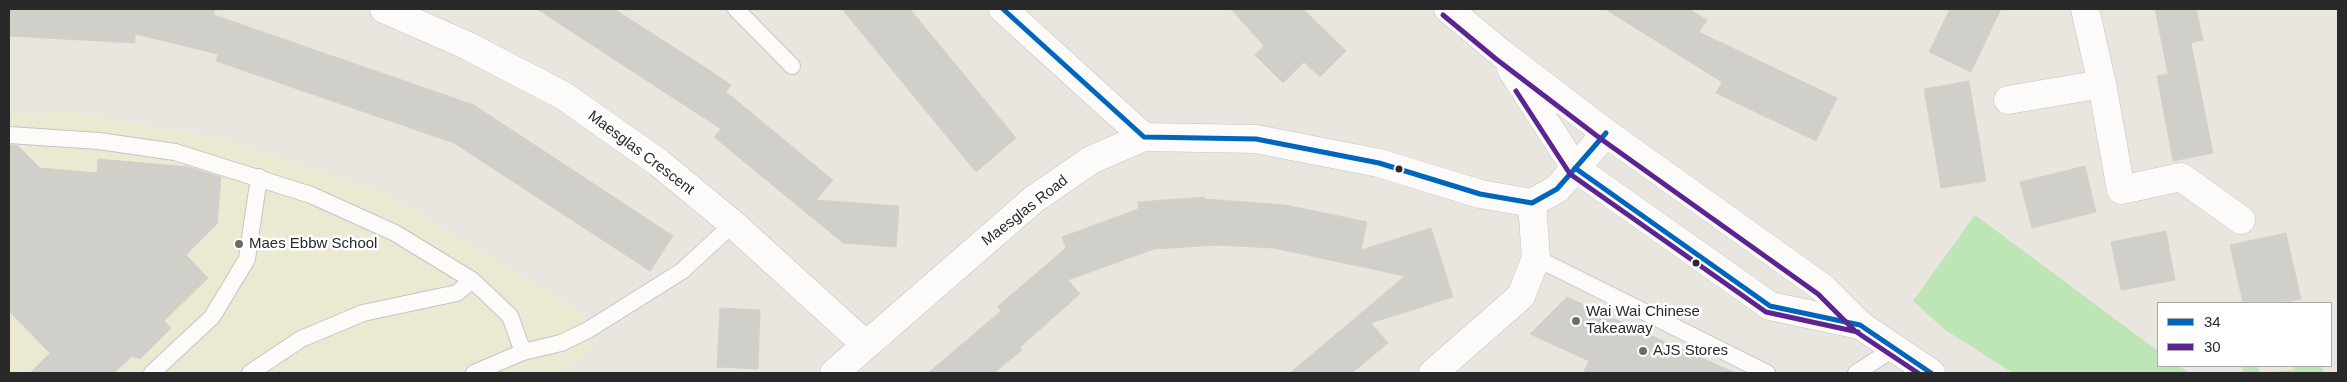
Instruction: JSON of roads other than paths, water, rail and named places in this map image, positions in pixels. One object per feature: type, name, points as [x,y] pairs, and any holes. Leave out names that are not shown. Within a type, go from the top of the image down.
[{"type":"street","name":"Maesglas Crescent","points":[[384,9],[468,46],[564,96],[659,162],[733,224],[866,345]]},
{"type":"street","points":[[1004,9],[1144,137]]},
{"type":"street","points":[[2085,9],[2102,84],[2121,190],[2181,177],[2240,220]]},
{"type":"street","points":[[1456,12],[1501,54],[1606,133],[1823,288],[1860,326],[1931,373]]},
{"type":"street","points":[[1501,54],[1575,168],[1770,306],[1860,326]]},
{"type":"street","points":[[2008,100],[2102,84]]},
{"type":"street","points":[[1433,373],[1521,296],[1536,258],[1532,203],[1557,189],[1606,133]]},
{"type":"street","name":"Maesglas Road","points":[[834,373],[1033,200],[1091,160],[1144,137],[1256,139],[1379,163],[1480,194],[1532,203]]},
{"type":"lane","points":[[736,9],[792,66]]},
{"type":"lane","points":[[9,135],[99,141],[175,152],[311,195],[395,233],[472,280],[510,316],[523,352]]},
{"type":"lane","points":[[152,373],[212,316],[247,259],[259,177]]},
{"type":"lane","points":[[474,373],[523,352],[560,344],[588,330],[682,271],[733,224]]},
{"type":"lane","points":[[1536,258],[1768,373]]},
{"type":"lane","points":[[250,373],[301,339],[354,317],[457,293],[472,280]]},
{"type":"lane","points":[[1856,373],[1893,349]]},
{"type":"place","name":"Maes Ebbw School","points":[[239,244]]},
{"type":"place","name":"Wai Wai Chinese Takeaway","points":[[1576,321]]},
{"type":"place","name":"AJS Stores","points":[[1643,351]]}]
